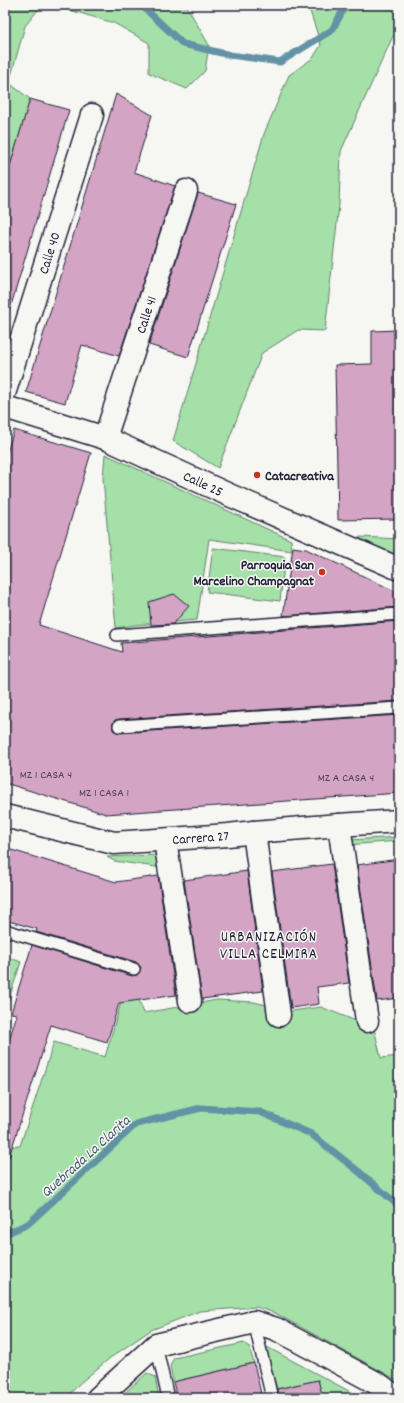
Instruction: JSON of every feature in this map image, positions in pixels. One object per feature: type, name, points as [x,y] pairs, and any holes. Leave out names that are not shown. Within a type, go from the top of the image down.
[{"type":"street","name":"Calle 40","points":[[5,391],[92,115]]},
{"type":"street","name":"Calle 41","points":[[105,438],[186,191]]},
{"type":"street","name":"Calle 25","points":[[5,407],[105,438],[227,494],[399,569]]},
{"type":"street","name":"Carrera 27","points":[[5,816],[114,843],[399,821]]},
{"type":"street","points":[[339,825],[367,1021]]},
{"type":"street","points":[[254,832],[279,1015]]},
{"type":"street","points":[[165,840],[190,1001]]},
{"type":"street","points":[[98,1398],[156,1345],[254,1322],[276,1329],[380,1385],[396,1397]]},
{"type":"lane","points":[[117,635],[399,614]]},
{"type":"lane","points":[[119,726],[399,708]]},
{"type":"lane","points":[[5,930],[134,968]]},
{"type":"lane","points":[[254,1322],[272,1398]]},
{"type":"lane","points":[[156,1345],[168,1398]]},
{"type":"green space","points":[[5,5],[42,5],[25,26],[9,83],[30,99],[7,176],[5,175]]},
{"type":"green space","points":[[52,5],[186,5],[209,45],[205,71],[187,89],[149,73],[149,43],[114,23]]},
{"type":"green space","points":[[308,5],[399,5],[399,32],[393,36],[341,151],[339,205],[325,331],[298,330],[262,353],[218,468],[173,441],[264,134],[289,75],[313,58],[321,45]]},
{"type":"green space","points":[[105,454],[291,540],[292,551],[209,539],[197,620],[116,628],[103,478]]},
{"type":"green space","points":[[360,537],[399,539],[399,560],[361,541]]},
{"type":"green space","points":[[213,548],[285,557],[280,601],[207,592]]},
{"type":"green space","points":[[399,837],[399,841],[347,845],[350,840]]},
{"type":"green space","points":[[157,855],[163,868],[114,861],[107,857]]},
{"type":"green space","points":[[5,956],[21,962],[5,1011]]},
{"type":"green space","points":[[127,982],[138,987],[140,1003],[144,1013],[217,1000],[254,1002],[270,1006],[284,1012],[321,1007],[361,1023],[373,1024],[381,1058],[399,1056],[399,1381],[275,1313],[256,1307],[200,1311],[151,1330],[110,1358],[80,1383],[66,1398],[5,1398],[5,1146],[20,1146],[54,1042],[105,1057]]},
{"type":"green space","points":[[244,1343],[249,1347],[254,1363],[173,1382],[170,1366],[174,1358]]},
{"type":"green space","points":[[265,1346],[362,1398],[323,1398],[318,1380],[277,1389]]},
{"type":"green space","points":[[147,1373],[155,1377],[159,1398],[119,1398]]},
{"type":"building","points":[[116,94],[152,115],[134,172],[175,186],[119,356],[82,345],[65,403],[26,392]]},
{"type":"building","points":[[30,99],[69,110],[10,309],[5,308],[5,183]]},
{"type":"building","points":[[198,193],[236,204],[188,357],[149,345]]},
{"type":"building","points":[[399,330],[399,519],[338,520],[335,365],[372,364],[372,331]]},
{"type":"building","points":[[14,430],[91,453],[39,625],[122,652],[121,643],[399,621],[399,701],[119,719],[115,720],[113,723],[113,730],[119,733],[399,715],[399,793],[106,814],[5,783],[5,459]]},
{"type":"building","name":"Parroquia San Marcelino Champagnat","points":[[293,547],[306,549],[399,593],[399,607],[283,616]]},
{"type":"building","points":[[174,594],[189,606],[173,624],[151,625],[149,602]]},
{"type":"building","points":[[5,848],[116,882],[158,876],[176,995],[119,1003],[107,1042],[51,1025],[9,1157],[5,1157],[5,1053],[17,1014],[11,1013],[32,945],[132,976],[138,974],[141,968],[136,962],[36,932],[37,929],[5,920]]},
{"type":"building","points":[[399,859],[399,998],[377,1001],[357,865]]},
{"type":"building","points":[[332,864],[349,983],[317,987],[319,1004],[291,1008],[272,872]]},
{"type":"building","points":[[247,871],[263,991],[202,999],[184,880]]},
{"type":"building","points":[[254,1363],[262,1398],[177,1398],[173,1382]]},
{"type":"building","points":[[318,1380],[323,1398],[279,1398],[277,1389]]},
{"type":"waterway","points":[[141,5],[183,44],[230,55],[280,62],[332,30],[346,5]]},
{"type":"waterway","name":"Quebrada La Clarita","points":[[5,1234],[28,1224],[136,1124],[201,1108],[260,1112],[311,1134],[399,1206]]},
{"type":"place","name":"Catacreativa","points":[[257,475]]},
{"type":"place","name":"Parroquia San Marcelino Champagnat","points":[[322,572]]},
{"type":"district","name":"URBANIZACIÓN VILLA CELMIRA","points":[[269,944]]}]
